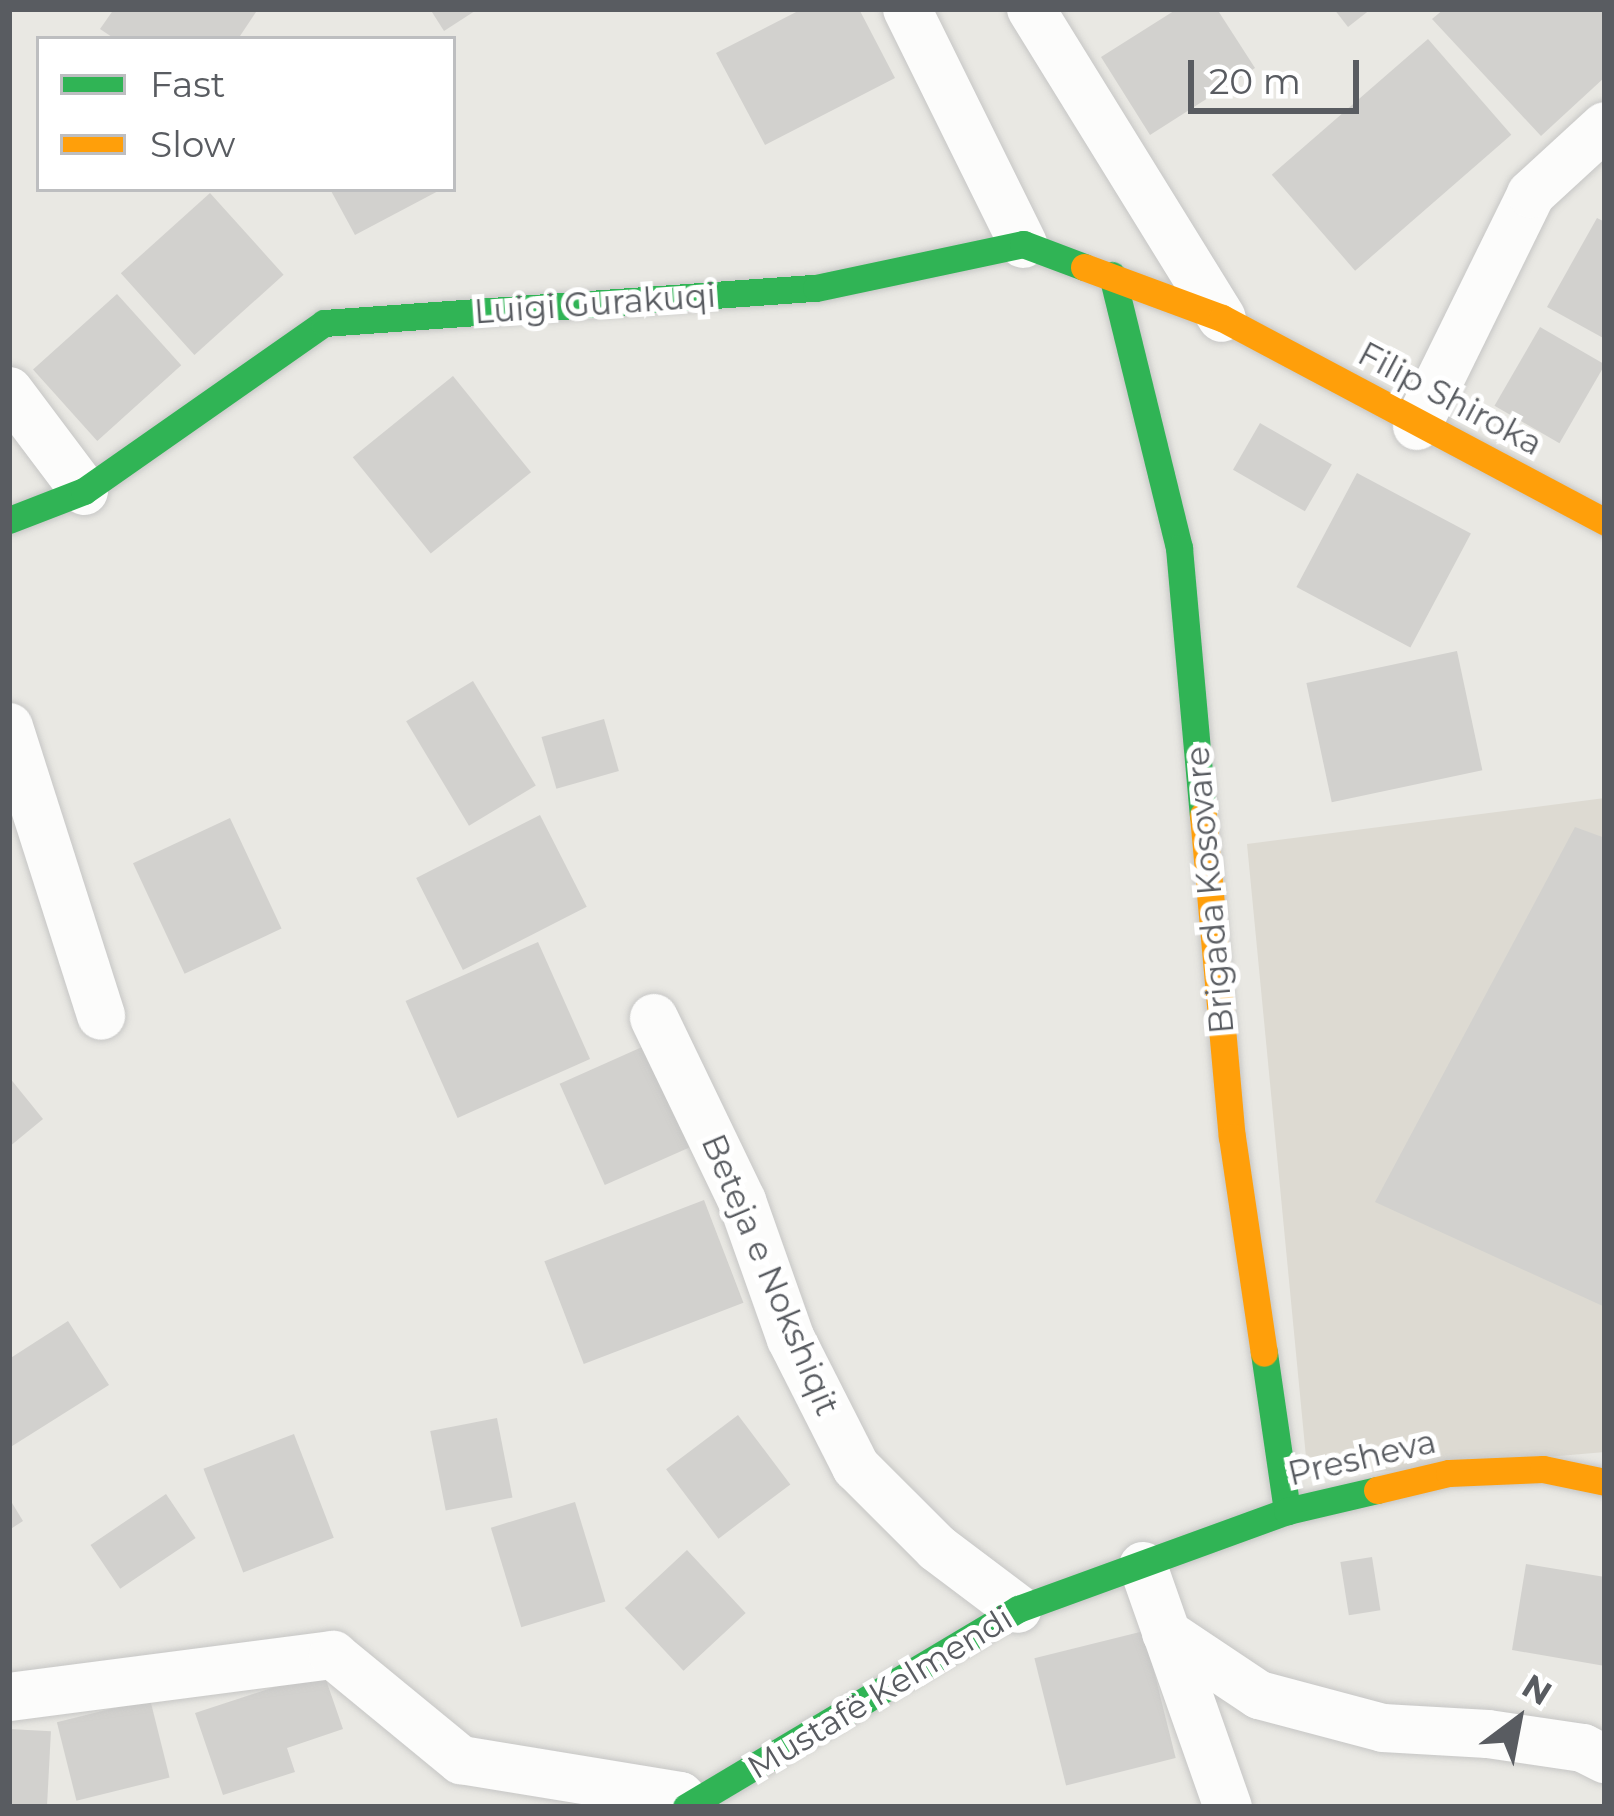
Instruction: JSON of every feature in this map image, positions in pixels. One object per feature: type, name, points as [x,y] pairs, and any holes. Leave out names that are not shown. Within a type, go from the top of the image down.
[{"type":"street","points":[[908,9],[1023,244],[1242,327]]},
{"type":"street","points":[[1030,9],[1242,327]]},
{"type":"street","points":[[1417,426],[1531,194],[1605,126]]},
{"type":"street","name":"Luigi Gurakuqi","points":[[9,520],[84,491],[324,323],[816,288],[1023,244]]},
{"type":"street","name":"Brigada Kosovare","points":[[1112,274],[1179,548],[1232,1137],[1287,1510]]},
{"type":"street","name":"Filip Shiroka","points":[[1242,327],[1417,426],[1605,522]]},
{"type":"street","points":[[9,391],[84,491]]},
{"type":"street","points":[[9,727],[101,1016]]},
{"type":"street","name":"Beteja e Nokshiqit","points":[[654,1018],[742,1202],[791,1339],[856,1467],[937,1548],[1018,1609]]},
{"type":"street","name":"Presheva","points":[[1143,1566],[1287,1510],[1449,1473],[1543,1468],[1605,1482]]},
{"type":"street","points":[[1143,1566],[1228,1807]]},
{"type":"street","name":"Mustafë Kelmendi","points":[[9,1697],[333,1655],[461,1760],[680,1796],[688,1806],[1018,1609],[1143,1566]]},
{"type":"street","points":[[1166,1634],[1259,1695],[1383,1728],[1507,1737],[1583,1748],[1605,1759]]},
{"type":"shaded area","points":[[1605,798],[1605,1452],[1308,1478],[1247,844]]},
{"type":"building","points":[[114,9],[258,9],[240,36],[110,36],[100,29]]},
{"type":"building","points":[[430,9],[478,9],[444,31]]},
{"type":"building","points":[[802,9],[859,9],[895,78],[765,145],[716,53]]},
{"type":"building","points":[[1177,9],[1217,9],[1255,68],[1150,135],[1101,57]]},
{"type":"building","points":[[1334,9],[1371,9],[1348,27]]},
{"type":"building","points":[[1444,9],[1605,9],[1605,77],[1541,136],[1432,19]]},
{"type":"building","points":[[1428,39],[1511,135],[1355,271],[1272,175]]},
{"type":"building","points":[[332,192],[436,192],[355,235]]},
{"type":"building","points":[[210,193],[284,275],[194,355],[121,273]]},
{"type":"building","points":[[1597,218],[1605,222],[1605,339],[1547,307]]},
{"type":"building","points":[[117,294],[181,365],[97,441],[33,370]]},
{"type":"building","points":[[1540,327],[1605,364],[1559,443],[1494,406]]},
{"type":"building","points":[[453,376],[531,472],[431,554],[353,457]]},
{"type":"building","points":[[1260,423],[1332,464],[1305,511],[1233,470]]},
{"type":"building","points":[[1357,473],[1471,534],[1410,647],[1296,587]]},
{"type":"building","points":[[1457,651],[1482,770],[1332,802],[1306,683]]},
{"type":"building","points":[[473,681],[536,786],[469,826],[406,721]]},
{"type":"building","points":[[604,719],[619,771],[556,789],[542,737]]},
{"type":"building","points":[[540,815],[587,907],[463,970],[416,878]]},
{"type":"building","points":[[230,818],[282,929],[185,974],[133,863]]},
{"type":"building","points":[[1575,827],[1605,838],[1605,1307],[1375,1202]]},
{"type":"building","points":[[538,942],[590,1059],[458,1118],[406,1001]]},
{"type":"building","points":[[651,1043],[696,1144],[605,1185],[560,1084]]},
{"type":"building","points":[[9,1077],[43,1119],[9,1147]]},
{"type":"building","points":[[704,1200],[743,1303],[584,1364],[544,1261]]},
{"type":"building","points":[[68,1321],[109,1385],[9,1448],[9,1359]]},
{"type":"building","points":[[738,1415],[790,1484],[718,1539],[666,1469]]},
{"type":"building","points":[[497,1418],[512,1498],[446,1510],[430,1431]]},
{"type":"building","points":[[294,1434],[334,1538],[243,1572],[203,1469]]},
{"type":"building","points":[[166,1494],[196,1538],[120,1589],[91,1545]]},
{"type":"building","points":[[9,1498],[23,1521],[9,1530]]},
{"type":"building","points":[[575,1502],[605,1601],[521,1627],[491,1528]]},
{"type":"building","points":[[687,1550],[746,1613],[683,1671],[625,1608]]},
{"type":"building","points":[[1372,1557],[1380,1610],[1349,1615],[1340,1562]]},
{"type":"building","points":[[1526,1564],[1605,1577],[1605,1666],[1512,1650]]},
{"type":"building","points":[[1144,1631],[1176,1758],[1066,1785],[1034,1658]]},
{"type":"building","points":[[323,1671],[343,1729],[287,1748],[295,1772],[223,1795],[195,1713]]},
{"type":"building","points":[[150,1699],[170,1778],[76,1801],[57,1722]]},
{"type":"building","points":[[9,1729],[51,1731],[47,1807],[9,1807]]},
{"type":"traffic: fast","points":[[9,520],[84,491],[324,323],[816,288],[1023,244],[1084,267]]},
{"type":"traffic: fast","points":[[1112,275],[1179,548],[1203,815]]},
{"type":"traffic: fast","points":[[1264,1353],[1287,1511]]},
{"type":"traffic: fast","points":[[686,1807],[1018,1609],[1287,1511],[1377,1490]]},
{"type":"traffic: slow","points":[[1084,267],[1222,318],[1605,522]]},
{"type":"traffic: slow","points":[[1203,815],[1232,1137],[1264,1353]]},
{"type":"traffic: slow","points":[[1377,1490],[1449,1473],[1543,1469],[1605,1482]]}]
